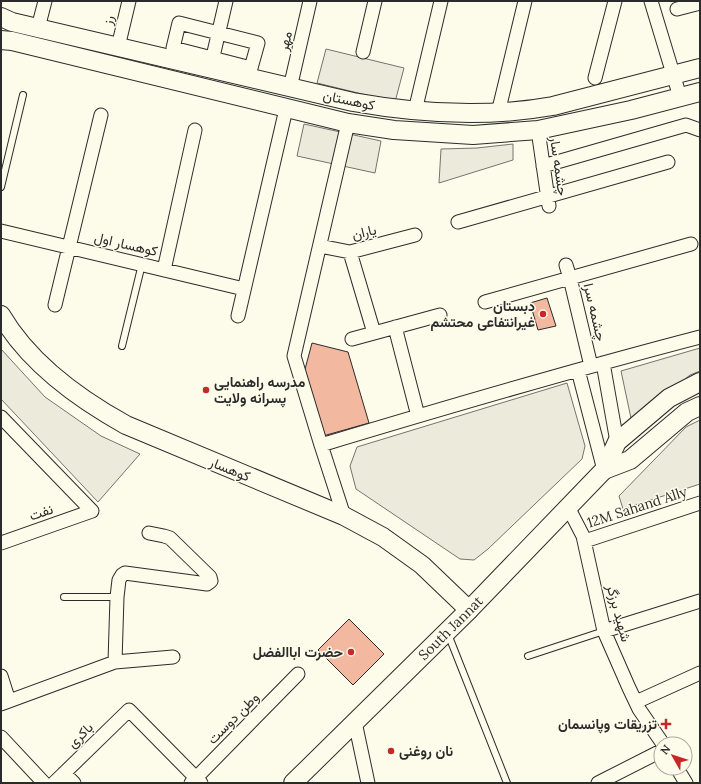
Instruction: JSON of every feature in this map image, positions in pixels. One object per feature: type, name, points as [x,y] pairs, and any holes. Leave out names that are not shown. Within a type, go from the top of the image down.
[{"type":"main road","name":"کوهستان","points":[[1,17],[12,22],[118,47],[211,64],[290,88],[360,103],[415,111],[457,114],[533,110],[700,68]]},
{"type":"main road","name":"کوهستان","points":[[1,40],[12,41],[348,123],[394,130],[473,135],[538,130],[631,110],[700,92]]},
{"type":"main road","points":[[553,106],[557,127]]},
{"type":"main road","name":"کوهسار","points":[[1,315],[32,357],[66,387],[102,412],[133,428],[344,516],[383,538],[422,565],[470,610]]},
{"type":"main road","name":"South Jannat","points":[[293,783],[470,610],[604,470],[618,442],[669,398],[700,382]]},
{"type":"main road","name":"South Jannat","points":[[604,470],[630,460],[687,412],[700,406]]},
{"type":"street","points":[[38,28],[45,1]]},
{"type":"street","name":"رز","points":[[118,47],[129,1]]},
{"type":"street","points":[[211,64],[226,1]]},
{"type":"street","name":"مهر","points":[[290,88],[310,1]]},
{"type":"street","points":[[363,52],[375,1]]},
{"type":"street","points":[[415,111],[441,1]]},
{"type":"street","points":[[498,113],[525,1]]},
{"type":"street","points":[[595,78],[615,1]]},
{"type":"street","points":[[652,1],[680,97]]},
{"type":"street","points":[[677,9],[700,2]]},
{"type":"street","points":[[179,24],[218,33],[258,43],[251,68],[211,64],[173,48],[179,24]]},
{"type":"street","points":[[238,316],[286,108]]},
{"type":"street","points":[[54,305],[101,114]]},
{"type":"street","points":[[344,516],[294,356],[348,123]]},
{"type":"street","points":[[543,166],[686,125],[700,130]]},
{"type":"street","points":[[164,270],[195,130]]},
{"type":"street","name":"چشمه سار","points":[[538,130],[548,201]]},
{"type":"street","points":[[458,222],[548,201],[668,162]]},
{"type":"street","name":"کوهسار اول","points":[[1,231],[244,289]]},
{"type":"street","name":"یاران","points":[[320,246],[350,252],[415,235]]},
{"type":"street","points":[[485,302],[691,244]]},
{"type":"street","points":[[350,252],[374,333]]},
{"type":"street","name":"چشمه‌ سرا","points":[[566,265],[597,364],[618,442]]},
{"type":"street","points":[[352,339],[440,315]]},
{"type":"street","points":[[395,327],[418,416]]},
{"type":"street","points":[[321,445],[597,364],[700,337]]},
{"type":"street","points":[[578,370],[604,470]]},
{"type":"street","name":"نفت","points":[[1,417],[92,511],[1,543]]},
{"type":"street","name":"12M Sahand Ally","points":[[585,541],[700,504]]},
{"type":"street","name":"شهید برزگر","points":[[568,507],[585,541],[604,631],[636,702],[658,736]]},
{"type":"street","points":[[115,662],[117,597],[119,580],[122,575],[125,574],[206,584],[211,581],[210,577],[170,538],[149,533]]},
{"type":"street","points":[[604,631],[700,601]]},
{"type":"street","points":[[1,676],[5,702],[115,662],[173,657]]},
{"type":"street","points":[[636,702],[700,673]]},
{"type":"street","name":"وطن دوست","points":[[196,781],[298,674]]},
{"type":"street","name":"باکری","points":[[54,783],[129,710],[196,781]]},
{"type":"street","points":[[355,722],[368,783]]},
{"type":"street","points":[[1,737],[44,783]]},
{"type":"street","points":[[598,783],[653,755]]},
{"type":"street","points":[[64,773],[74,783]]},
{"type":"lane","points":[[1,187],[23,95]]},
{"type":"lane","points":[[122,346],[142,264]]},
{"type":"lane","points":[[64,597],[117,597]]},
{"type":"lane","points":[[528,656],[604,631]]},
{"type":"lane","points":[[447,632],[507,783]]},
{"type":"shaded area","points":[[326,49],[404,68],[395,102],[317,83]]},
{"type":"shaded area","points":[[304,124],[381,141],[375,173],[297,156]]},
{"type":"shaded area","points":[[513,144],[513,160],[439,183],[441,149],[477,148]]},
{"type":"shaded area","points":[[700,348],[700,371],[690,375],[632,423],[621,371]]},
{"type":"shaded area","points":[[1,349],[45,397],[101,436],[140,454],[98,502],[1,399]]},
{"type":"shaded area","points":[[567,383],[585,446],[582,459],[488,549],[474,560],[460,559],[356,489],[350,466],[357,447]]},
{"type":"shaded area","points":[[700,420],[700,484],[623,509],[619,496],[686,427]]},
{"type":"building","name":"دبستان غیرانتفاعی محتشم","points":[[547,298],[556,326],[538,330],[530,303]]},
{"type":"building","points":[[312,343],[348,352],[369,423],[323,436],[304,373]]},
{"type":"building","name":"حضرت اباالفضل","points":[[349,619],[384,654],[353,685],[318,650]]},
{"type":"place","name":"دبستان غیرانتفاعی محتشم","points":[[543,314]]},
{"type":"place","name":"مدرسه راهنمایی پسرانه ولایت","points":[[206,390]]},
{"type":"place","name":"حضرت اباالفضل","points":[[351,652]]},
{"type":"place","name":"تزریقات وپانسمان","points":[[666,724]]},
{"type":"place","name":"نان روغنی","points":[[391,751]]}]
